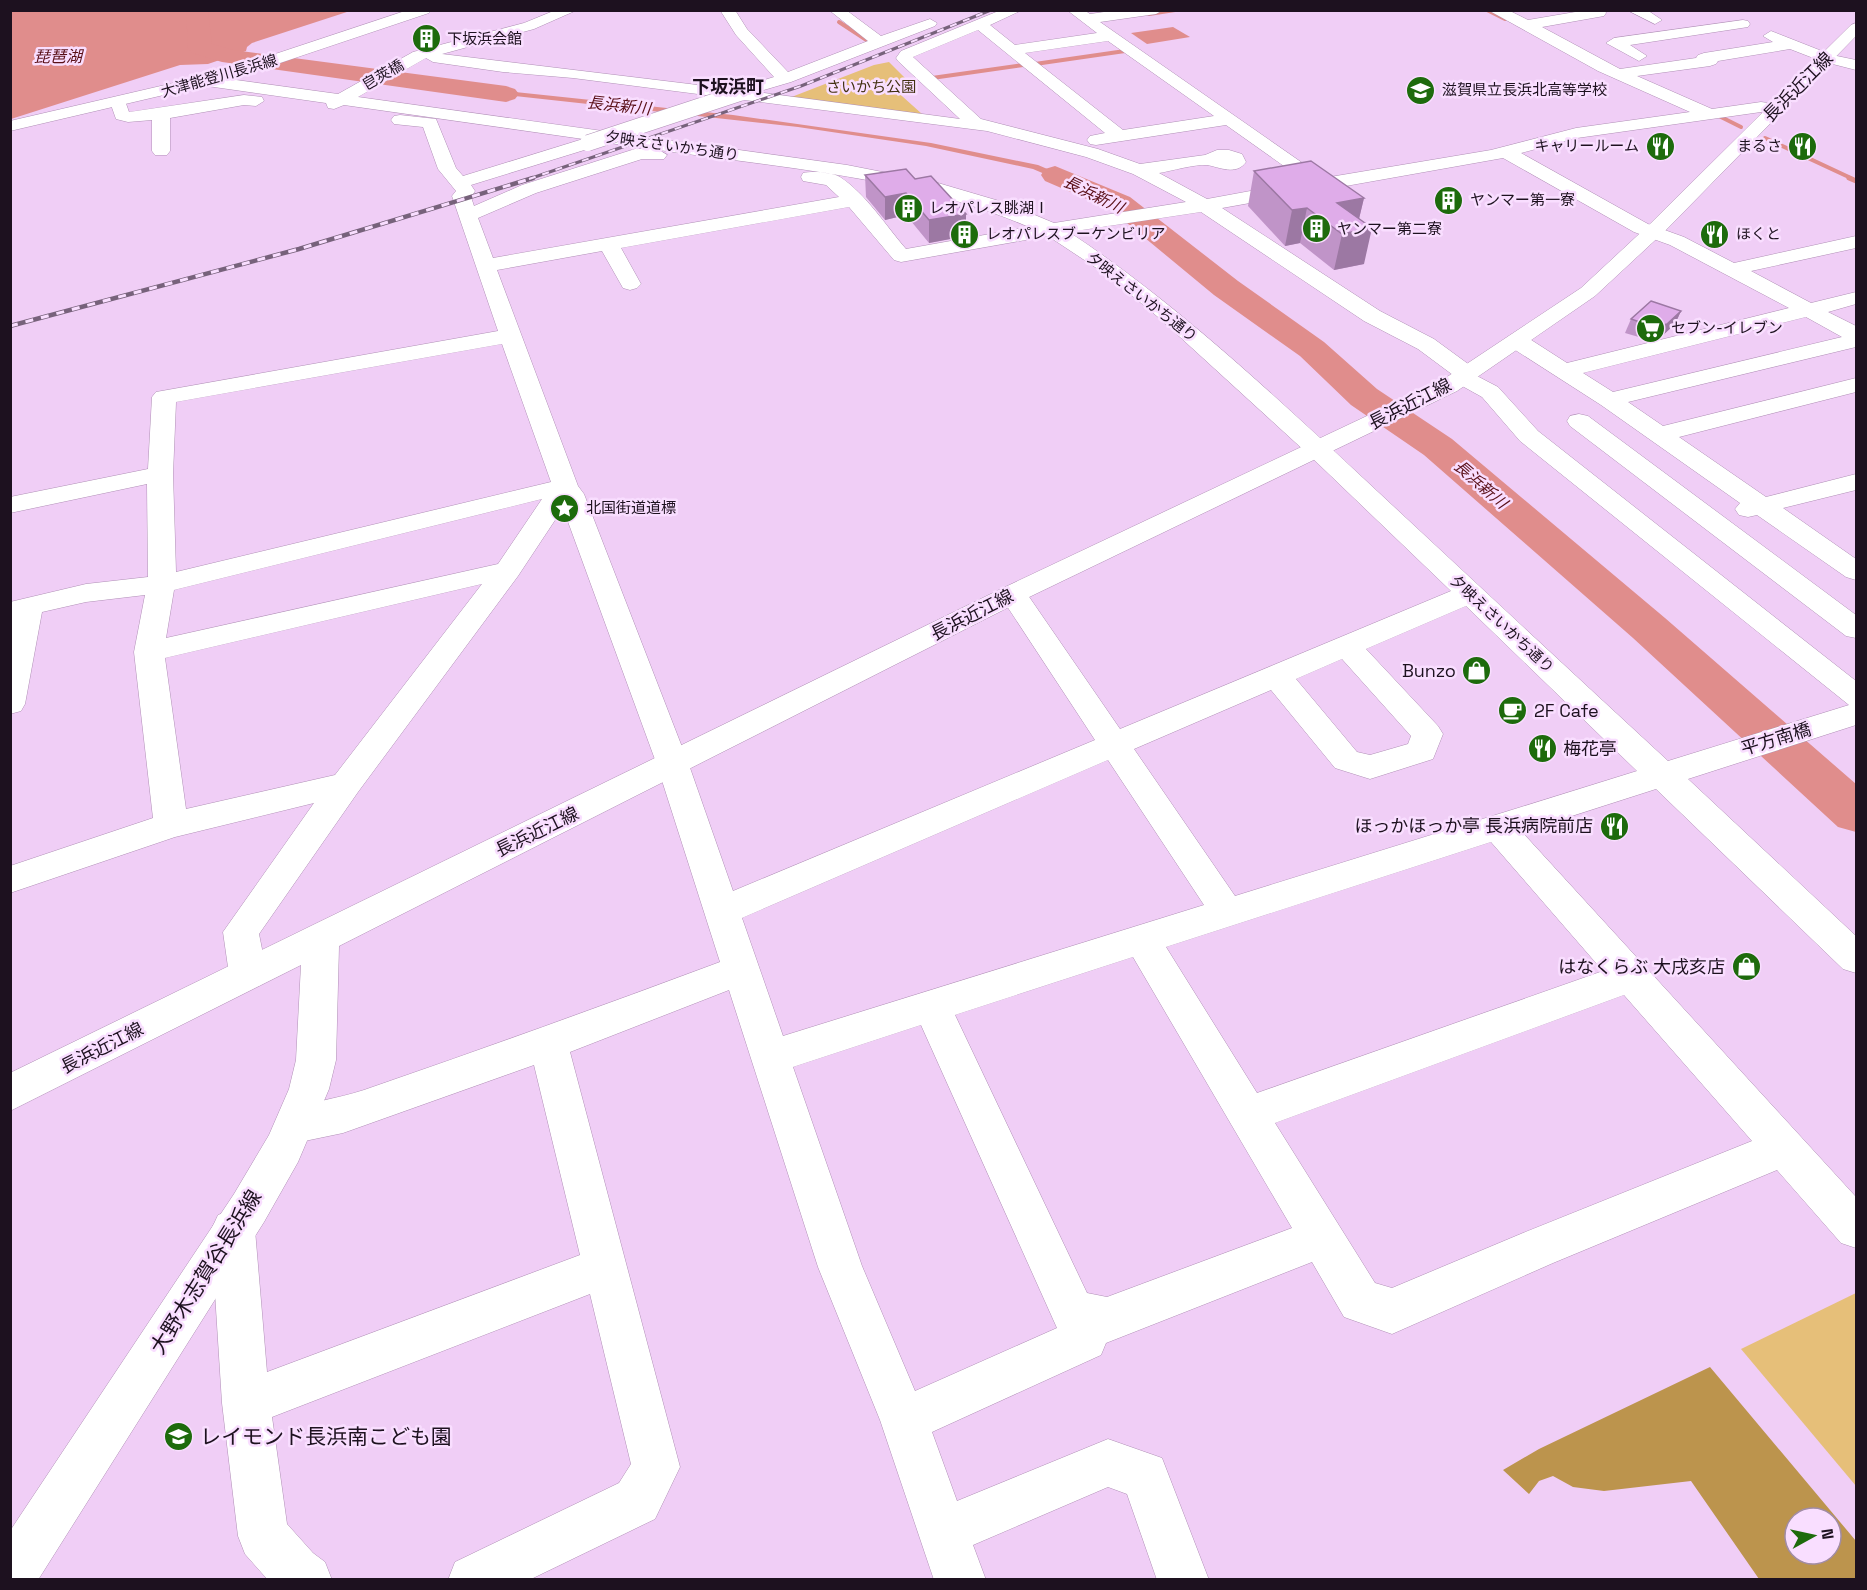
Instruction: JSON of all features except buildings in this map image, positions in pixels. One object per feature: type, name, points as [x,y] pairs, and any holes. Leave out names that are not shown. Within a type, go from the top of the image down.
[{"type":"street","name":"大津能登川長浜線","points":[[10,126],[226,76],[424,10]]},
{"type":"street","name":"皀莢橋","points":[[340,100],[416,57],[529,26],[570,10]]},
{"type":"street","points":[[728,10],[741,32],[785,79]]},
{"type":"street","points":[[836,10],[879,42]]},
{"type":"street","points":[[989,128],[973,122],[904,57],[1015,10]]},
{"type":"street","points":[[1080,15],[1156,10]]},
{"type":"street","points":[[1495,10],[1583,58],[1712,115]]},
{"type":"street","points":[[1526,25],[1596,14],[1599,12],[1597,10]]},
{"type":"street","points":[[1634,10],[1655,20]]},
{"type":"street","points":[[1711,12],[1827,58],[1857,65]]},
{"type":"street","points":[[1080,15],[1315,179],[1317,184]]},
{"type":"street","points":[[460,183],[785,79],[941,18]]},
{"type":"street","points":[[979,24],[1119,136]]},
{"type":"street","points":[[1639,56],[1614,43],[1743,24]]},
{"type":"street","name":"長浜近江線","points":[[10,1093],[1013,594],[1460,379],[1588,292],[1652,232],[1857,28]]},
{"type":"street","points":[[1602,34],[1620,42]]},
{"type":"street","points":[[1011,50],[1111,36]]},
{"type":"street","points":[[1619,74],[1710,61],[1704,58],[1792,44]]},
{"type":"street","points":[[416,57],[545,73],[573,73],[989,128],[1065,145],[1139,170],[1200,206],[1372,316],[1426,344],[1460,379],[1490,392],[1529,436],[1857,697]]},
{"type":"street","name":"夕映えさいかち通り","points":[[207,81],[847,171],[932,187],[1062,228],[1330,443],[1470,594],[1857,958]]},
{"type":"street","points":[[118,102],[122,115],[128,117],[161,114],[244,100],[340,100],[430,123],[447,170],[466,190],[461,196],[484,266],[673,765],[840,1267],[904,1420],[960,1580]]},
{"type":"street","points":[[467,215],[498,204],[529,189],[641,153],[832,180],[854,200],[901,256],[1317,184],[1332,184],[1504,151],[1576,133],[1761,107],[1775,109]]},
{"type":"street","points":[[161,114],[161,151]]},
{"type":"street","points":[[1065,145],[1229,119]]},
{"type":"street","points":[[1504,151],[1641,228],[1677,241],[1734,269],[1854,333]]},
{"type":"street","points":[[1139,170],[1212,159]]},
{"type":"street","points":[[484,266],[854,200]]},
{"type":"street","points":[[1734,269],[1857,242]]},
{"type":"street","points":[[609,245],[630,284]]},
{"type":"street","points":[[1564,371],[1857,298]]},
{"type":"street","points":[[1529,436],[1579,421],[1615,406],[1854,333]]},
{"type":"street","points":[[171,825],[149,651],[161,584],[160,474],[164,397],[509,336]]},
{"type":"street","points":[[1517,341],[1857,571]]},
{"type":"street","points":[[1658,435],[1857,385]]},
{"type":"street","points":[[1579,421],[1857,629]]},
{"type":"street","points":[[10,505],[160,474]]},
{"type":"street","points":[[1709,518],[1856,483]]},
{"type":"street","points":[[248,974],[241,932],[346,784],[508,570],[558,494],[566,487]]},
{"type":"street","points":[[10,704],[20,609],[86,593],[161,584],[566,487]]},
{"type":"street","points":[[149,651],[508,570]]},
{"type":"street","points":[[1013,594],[1227,912]]},
{"type":"street","points":[[721,911],[1470,594]]},
{"type":"street","points":[[1276,675],[1347,760],[1370,767],[1422,751],[1427,734],[1346,645]]},
{"type":"street","name":"平方南橋","points":[[770,1057],[1141,938],[1857,714]]},
{"type":"street","points":[[10,880],[171,825],[346,784]]},
{"type":"street","points":[[1496,826],[1857,1228]]},
{"type":"street","points":[[1141,938],[1360,1301],[1392,1311],[1538,1248],[1784,1148]]},
{"type":"street","name":"大野木志賀谷長浜線","points":[[10,1577],[233,1230],[295,1125],[305,1103],[314,1070],[321,939]]},
{"type":"street","points":[[295,1125],[343,1115],[548,1043],[741,970]]},
{"type":"street","points":[[1247,1115],[1632,976]]},
{"type":"street","points":[[904,1420],[1085,1339],[931,1005]]},
{"type":"street","points":[[473,1580],[637,1501],[656,1467],[548,1043]]},
{"type":"street","points":[[233,1230],[246,1403],[263,1536],[295,1572],[307,1580]]},
{"type":"street","points":[[1073,1313],[1107,1320],[1322,1237]]},
{"type":"street","points":[[246,1403],[604,1267]]},
{"type":"street","points":[[944,1532],[1108,1463],[1145,1475],[1183,1580]]},
{"type":"green space","name":"さいかち公園","points":[[889,62],[911,84],[893,88],[922,114],[789,98],[874,65]]},
{"type":"green space","points":[[1856,1293],[1856,1486],[1741,1349]]},
{"type":"shaded area","points":[[1710,1367],[1827,1506],[1783,1506],[1783,1566],[1843,1566],[1843,1526],[1856,1541],[1856,1579],[1759,1579],[1691,1481],[1604,1491],[1573,1487],[1553,1476],[1539,1481],[1529,1494],[1503,1470],[1539,1449]]},
{"type":"water","name":"琵琶湖","points":[[11,10],[350,11],[252,43],[246,51],[208,64],[180,65],[11,119]]},
{"type":"water","points":[[1173,27],[1190,37],[1147,44],[1131,33]]},
{"type":"water","points":[[439,84],[733,115],[931,143],[1038,165],[1124,202],[1115,204],[1033,169],[926,146],[798,127],[433,87]]},
{"type":"waterway","name":"長浜新川","points":[[197,10],[200,48],[231,57],[506,94]]},
{"type":"waterway","points":[[1149,14],[1175,10]]},
{"type":"waterway","points":[[1487,10],[1505,19]]},
{"type":"waterway","points":[[839,22],[868,41]]},
{"type":"waterway","points":[[1035,64],[1125,51]]},
{"type":"waterway","points":[[932,78],[1023,65]]},
{"type":"waterway","points":[[1719,116],[1741,127]]},
{"type":"waterway","points":[[1765,138],[1853,179]]},
{"type":"waterway","name":"長浜新川","points":[[1055,175],[1120,203],[1226,288],[1312,349],[1364,397],[1438,447],[1649,628],[1856,813]]},
{"type":"waterway","points":[[1849,178],[1856,181]]},
{"type":"railway","points":[[529,179],[801,86],[991,10]]},
{"type":"railway","points":[[10,326],[299,249],[533,178]]},
{"type":"place","name":"下坂浜会館","points":[[426,39]]},
{"type":"place","name":"滋賀県立長浜北高等学校","points":[[1421,90]]},
{"type":"place","name":"キャリールーム","points":[[1660,146]]},
{"type":"place","name":"まるさ","points":[[1803,146]]},
{"type":"place","name":"ヤンマー第一寮","points":[[1449,200]]},
{"type":"place","name":"レオパレス眺湖Ⅰ","points":[[908,208]]},
{"type":"place","name":"ヤンマー第二寮","points":[[1316,229]]},
{"type":"place","name":"レオパレスブーケンビリア","points":[[965,234]]},
{"type":"place","name":"ほくと","points":[[1715,234]]},
{"type":"place","name":"セブン-イレブン","points":[[1650,328]]},
{"type":"place","name":"北国街道道標","points":[[565,508]]},
{"type":"place","name":"Bunzo","points":[[1477,671]]},
{"type":"place","name":"2F Cafe","points":[[1513,711]]},
{"type":"place","name":"梅花亭","points":[[1542,749]]},
{"type":"place","name":"ほっかほっか亭 長浜病院前店","points":[[1614,826]]},
{"type":"place","name":"はなくらぶ 大戌亥店","points":[[1746,967]]},
{"type":"place","name":"レイモンド長浜南こども園","points":[[179,1437]]},
{"type":"district","name":"下坂浜町","points":[[728,87]]}]
